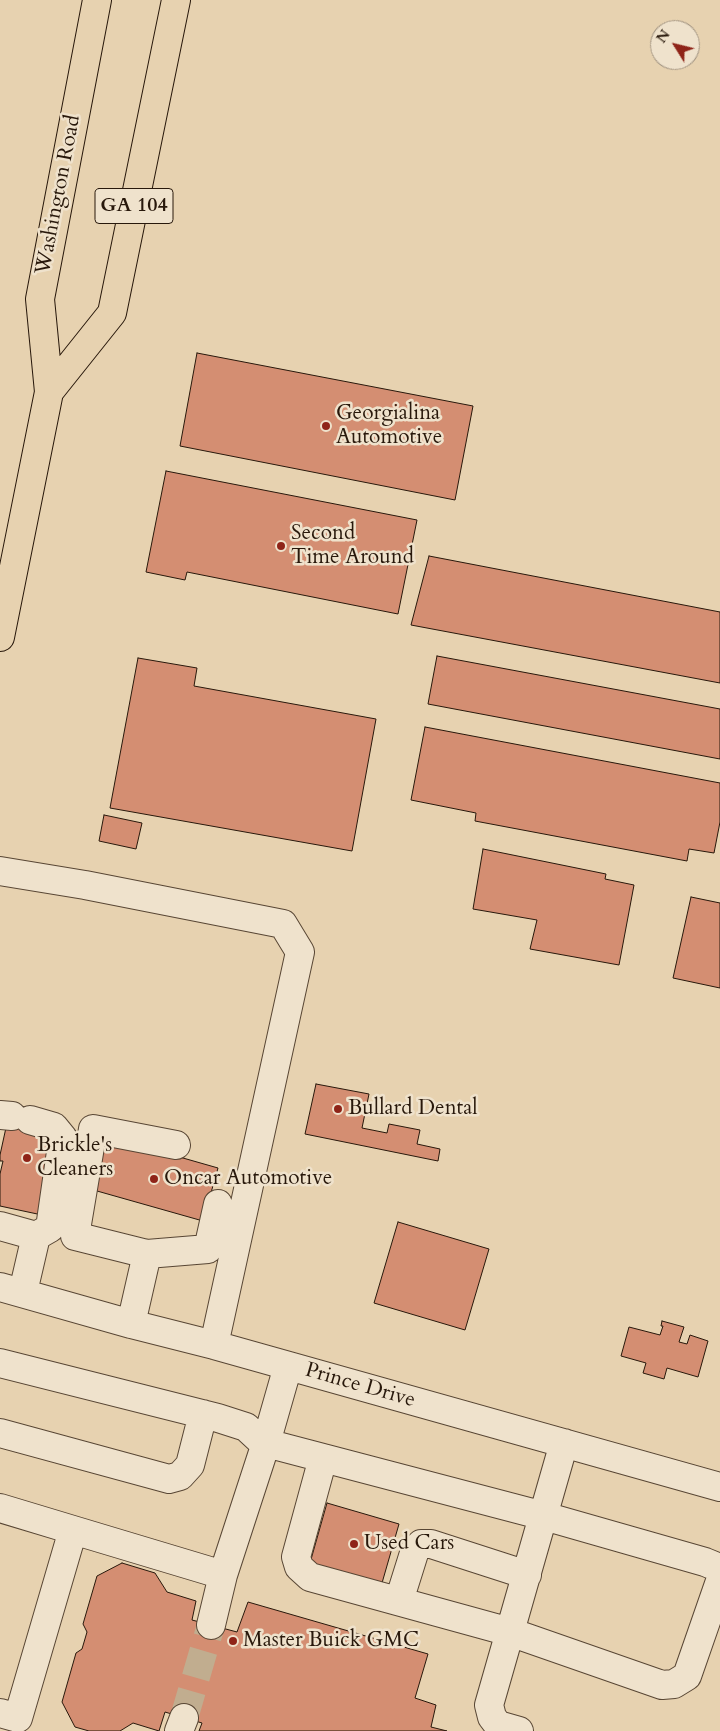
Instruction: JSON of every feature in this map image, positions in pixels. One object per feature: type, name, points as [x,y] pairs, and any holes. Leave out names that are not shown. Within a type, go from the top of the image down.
[{"type":"main road","name":"Washington Road","points":[[0,637],[50,392],[40,299],[96,0]]},
{"type":"main road","name":"Washington Road","points":[[50,392],[112,313],[176,0]]},
{"type":"street","points":[[0,871],[95,887],[283,924],[300,952],[214,1345]]},
{"type":"street","points":[[12,1289],[36,1236],[50,1228],[63,1138],[54,1127],[14,1117]]},
{"type":"street","points":[[176,1145],[93,1129],[75,1236],[148,1254],[208,1249],[218,1204]]},
{"type":"street","points":[[0,1226],[36,1236]]},
{"type":"street","points":[[130,1324],[148,1254]]},
{"type":"street","name":"Prince Drive","points":[[12,1289],[130,1324],[214,1345],[720,1487]]},
{"type":"street","points":[[0,1363],[246,1426],[260,1440],[266,1443],[544,1516],[705,1562],[717,1567],[720,1574]]},
{"type":"street","points":[[211,1625],[223,1575],[266,1443],[288,1366]]},
{"type":"street","points":[[0,1433],[168,1479],[180,1476],[190,1465],[204,1414]]},
{"type":"street","points":[[519,1731],[498,1725],[492,1717],[489,1705],[564,1443]]},
{"type":"street","points":[[323,1458],[296,1557],[299,1567],[310,1577],[510,1632],[662,1685],[674,1684],[687,1676],[720,1581]]},
{"type":"street","points":[[0,1510],[223,1575]]},
{"type":"street","points":[[18,1721],[73,1530]]},
{"type":"street","points":[[399,1601],[415,1550],[421,1544],[431,1544],[527,1575]]},
{"type":"building","name":"Georgialina Automotive","points":[[197,353],[473,406],[455,500],[180,446]]},
{"type":"building","name":"Second Time Around","points":[[166,471],[417,520],[398,614],[187,572],[185,580],[146,572]]},
{"type":"building","points":[[429,556],[720,612],[720,683],[411,625]]},
{"type":"building","points":[[437,656],[720,709],[720,759],[428,704]]},
{"type":"building","points":[[138,658],[197,668],[194,686],[376,719],[352,851],[110,808]]},
{"type":"building","points":[[425,727],[720,783],[720,822],[714,853],[689,849],[687,861],[475,821],[476,813],[411,800]]},
{"type":"building","points":[[104,815],[142,823],[136,849],[99,841]]},
{"type":"building","points":[[483,849],[606,874],[605,879],[634,885],[619,965],[530,949],[537,920],[473,909]]},
{"type":"building","points":[[691,897],[720,903],[720,988],[673,978]]},
{"type":"building","name":"Bullard Dental","points":[[316,1084],[369,1094],[362,1128],[387,1133],[389,1124],[420,1130],[417,1144],[440,1149],[438,1161],[305,1134]]},
{"type":"building","name":"Brickle's Cleaners","points":[[15,1105],[33,1109],[53,1139],[42,1215],[0,1206],[0,1174],[3,1161],[0,1161],[0,1155],[7,1123]]},
{"type":"building","name":"Oncar Automotive","points":[[106,1136],[218,1168],[203,1221],[90,1189]]},
{"type":"building","points":[[398,1222],[489,1249],[465,1330],[374,1303]]},
{"type":"building","points":[[662,1321],[684,1327],[679,1342],[687,1344],[690,1335],[708,1341],[698,1377],[667,1368],[664,1379],[643,1373],[646,1363],[621,1356],[629,1327],[660,1335],[663,1326],[661,1326]]},
{"type":"building","name":"Used Cars","points":[[327,1503],[399,1524],[382,1583],[310,1563]]},
{"type":"building","name":"Master Buick GMC","points":[[122,1563],[155,1573],[167,1592],[196,1601],[192,1620],[237,1632],[248,1602],[428,1654],[415,1698],[436,1705],[431,1727],[447,1731],[199,1731],[202,1723],[165,1712],[159,1731],[133,1723],[120,1731],[89,1731],[75,1727],[62,1702],[76,1653],[82,1649],[87,1632],[83,1624],[97,1576]]},
{"type":"tunnel","points":[[184,1718],[211,1625]]},
{"type":"place","name":"Georgialina Automotive","points":[[326,426]]},
{"type":"place","name":"Second Time Around","points":[[281,546]]},
{"type":"place","name":"Bullard Dental","points":[[338,1109]]},
{"type":"place","name":"Brickle's Cleaners","points":[[27,1158]]},
{"type":"place","name":"Oncar Automotive","points":[[154,1179]]},
{"type":"place","name":"Used Cars","points":[[354,1544]]},
{"type":"place","name":"Master Buick GMC","points":[[233,1641]]}]
